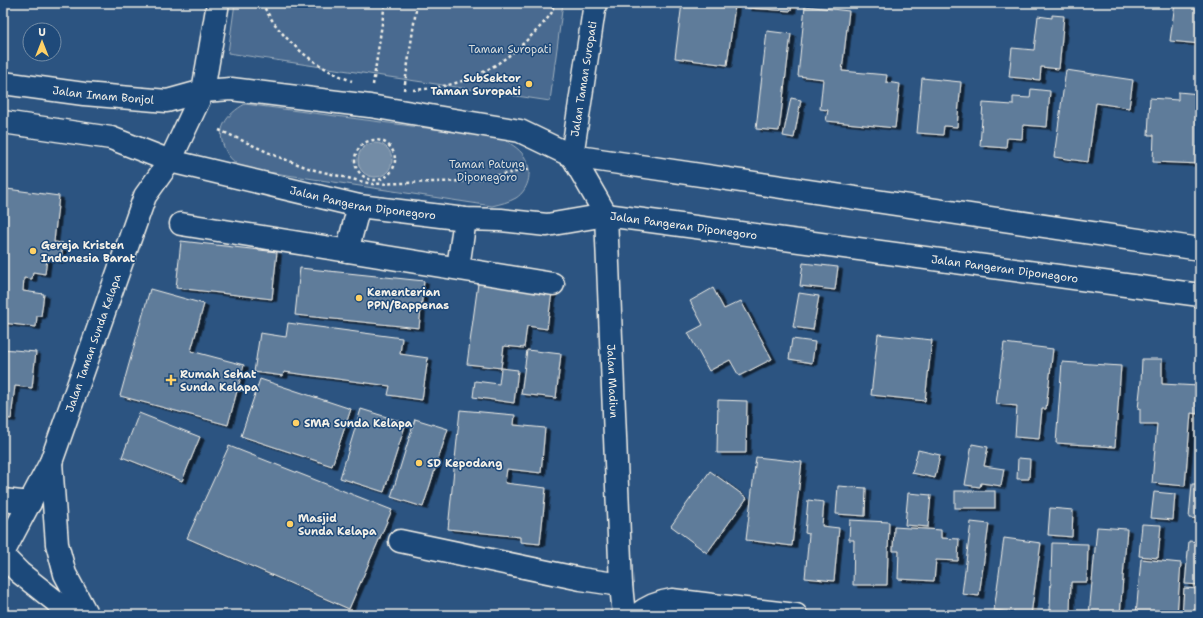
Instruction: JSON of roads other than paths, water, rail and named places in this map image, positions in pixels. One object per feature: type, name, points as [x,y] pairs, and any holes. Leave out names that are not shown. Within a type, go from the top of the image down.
[{"type":"main road","points":[[218,3],[203,91],[231,89],[370,106],[520,132],[572,156],[1200,249]]},
{"type":"main road","name":"Jalan Taman Suropati","points":[[572,156],[596,3]]},
{"type":"main road","name":"Jalan Imam Bonjol","points":[[3,83],[84,94],[167,101],[203,91]]},
{"type":"main road","name":"Jalan Taman Sunda Kelapa","points":[[3,553],[51,462],[145,196],[170,161],[203,91]]},
{"type":"main road","points":[[3,122],[111,138],[170,161]]},
{"type":"main road","name":"Jalan Madiun","points":[[572,156],[606,215],[621,585],[624,615]]},
{"type":"main road","name":"Jalan Pangeran Diponegoro","points":[[170,161],[359,206],[465,219],[501,220],[547,225],[606,215],[1200,295]]},
{"type":"main road","points":[[347,251],[359,206]]},
{"type":"main road","points":[[458,268],[465,219]]},
{"type":"main road","points":[[181,224],[553,284]]},
{"type":"main road","points":[[51,462],[57,544],[65,574],[87,615]]},
{"type":"main road","points":[[3,500],[30,503]]},
{"type":"main road","points":[[400,541],[573,577],[621,585]]},
{"type":"main road","points":[[3,556],[20,573],[72,615]]},
{"type":"main road","points":[[637,615],[644,609],[657,603],[672,600],[796,615]]},
{"type":"place","name":"SubSektor Taman Suropati","points":[[529,84]]},
{"type":"place","name":"Gereja Kristen Indonesia Barat","points":[[33,251]]},
{"type":"place","name":"Kementerian PPN/Bappenas","points":[[359,298]]},
{"type":"place","name":"Rumah Sehat Sunda Kelapa","points":[[171,380]]},
{"type":"place","name":"SMA Sunda Kelapa","points":[[296,423]]},
{"type":"place","name":"SD Kepodang","points":[[419,463]]},
{"type":"place","name":"Masjid Sunda Kelapa","points":[[290,524]]},
{"type":"park label","name":"Taman Suropati","points":[[510,49]]},
{"type":"park label","name":"Taman Patung Diponegoro","points":[[487,170]]}]
